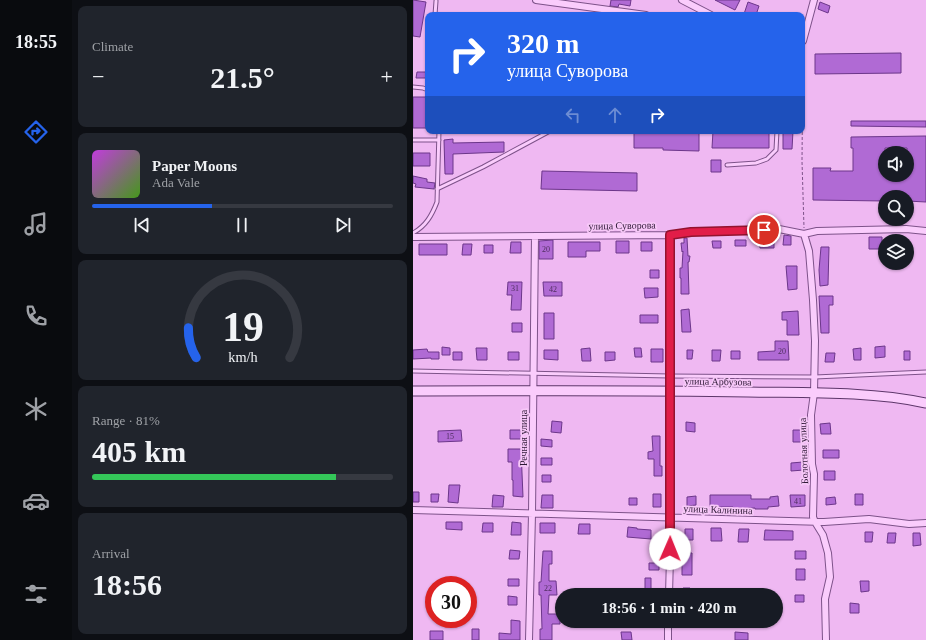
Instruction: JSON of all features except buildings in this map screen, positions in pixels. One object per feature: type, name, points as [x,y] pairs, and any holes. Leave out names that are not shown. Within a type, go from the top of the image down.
[{"type":"street","points":[[536,0],[624,12]]},
{"type":"street","points":[[682,0],[704,12]]},
{"type":"street","points":[[805,34],[814,0]]},
{"type":"street","name":"улица Суворова","points":[[413,237],[670,235],[691,232],[779,229],[804,234],[817,231],[906,229],[926,231]]},
{"type":"street","name":"Болотная улица","points":[[804,234],[809,251],[815,341],[815,377],[811,416],[811,446],[814,474],[813,517],[823,535],[828,553],[830,577],[825,599],[826,640]]},
{"type":"street","points":[[669,588],[671,518],[670,235]]},
{"type":"street","name":"Речная улица","points":[[529,640],[535,236]]},
{"type":"street","name":"улица Арбузова","points":[[413,391],[670,391],[814,393],[881,397],[926,403]]},
{"type":"street","name":"улица Калинина","points":[[413,510],[815,522],[869,519],[909,524],[926,523]]},
{"type":"street","points":[[668,628],[668,640]]},
{"type":"lane","points":[[435,12],[436,2]]},
{"type":"lane","points":[[413,87],[425,89]]},
{"type":"lane","points":[[413,233],[427,223],[437,202],[439,134]]},
{"type":"lane","points":[[437,189],[483,167],[544,134]]},
{"type":"lane","points":[[727,165],[757,163],[767,159],[776,150],[777,134]]},
{"type":"lane","points":[[413,140],[439,140]]},
{"type":"lane","points":[[413,371],[815,377],[926,372]]},
{"type":"path","points":[[802,134],[804,234]]},
{"type":"route","points":[[670,549],[670,235],[691,232],[764,230]]}]
